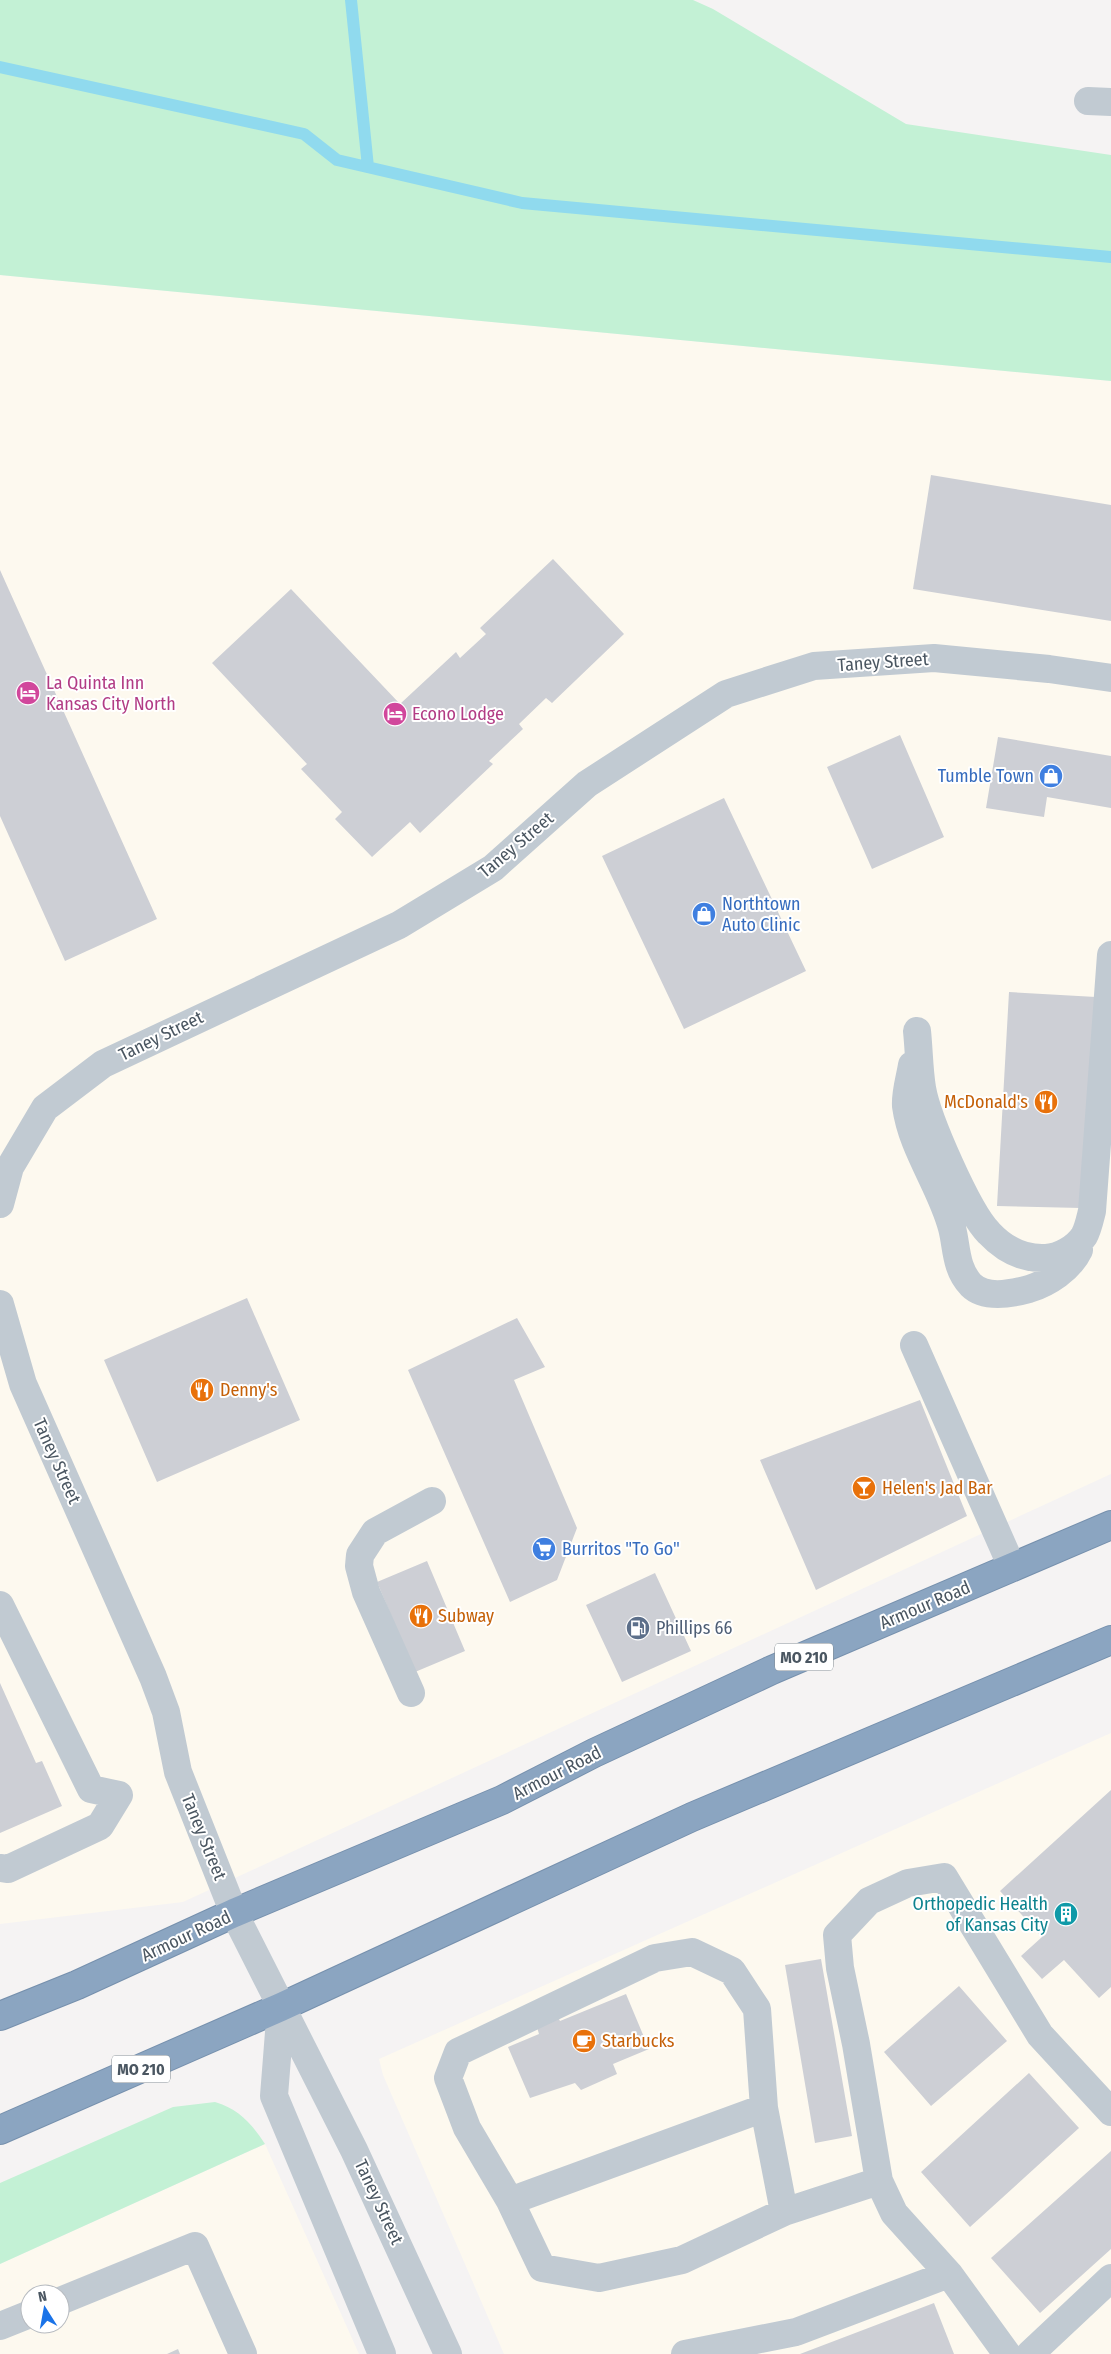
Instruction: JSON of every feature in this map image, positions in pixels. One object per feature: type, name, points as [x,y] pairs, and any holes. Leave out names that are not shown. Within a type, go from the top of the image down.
[{"type":"highway","name":"Armour Road","points":[[1,2014],[77,1985],[234,1913],[502,1800],[594,1753],[772,1670],[1111,1525]]},
{"type":"highway","name":"MO 210","points":[[0,2130],[281,2007],[692,1817],[1111,1640]]},
{"type":"street","name":"Taney Street","points":[[0,1204],[10,1167],[45,1108],[103,1064],[399,925],[493,868],[587,784],[726,694],[814,666],[934,658],[1050,669],[1111,678]]},
{"type":"street","points":[[1084,1235],[1073,1247],[1053,1258],[1035,1259],[1011,1252],[988,1232],[971,1206],[933,1122],[923,1089],[917,1031],[906,1104],[910,1126],[952,1228],[955,1252],[961,1272],[972,1286],[986,1293],[1003,1294],[1038,1286],[1055,1276],[1071,1262],[1078,1252],[1084,1235],[1092,1211],[1111,955]]},
{"type":"street","name":"Taney Street","points":[[0,1304],[5,1345],[153,1677],[166,1712],[178,1772],[234,1913],[354,2150],[448,2354]]},
{"type":"street","points":[[914,1345],[1012,1567]]},
{"type":"street","points":[[411,1693],[366,1592],[359,1566],[360,1555],[375,1532],[432,1501]]},
{"type":"street","points":[[0,1605],[91,1789],[119,1794],[100,1826],[8,1869],[0,1868]]},
{"type":"street","points":[[1007,2354],[948,2274],[894,2213],[879,2181],[856,2044],[840,1968],[837,1936],[869,1901],[908,1883],[944,1877],[1040,2034],[1111,2112]]},
{"type":"street","points":[[784,2212],[764,2108],[757,2009],[732,1971],[692,1952],[655,1958],[458,2052],[448,2078],[467,2128],[510,2201],[542,2268],[599,2278],[682,2260],[784,2212],[879,2181]]},
{"type":"street","points":[[281,2007],[274,2096],[382,2354]]},
{"type":"street","points":[[510,2201],[764,2108]]},
{"type":"street","points":[[70,2297],[195,2246],[243,2354]]},
{"type":"street","points":[[685,2354],[796,2332],[948,2274]]},
{"type":"street","points":[[1030,2354],[1111,2278]]},
{"type":"street","points":[[0,2326],[20,2318]]},
{"type":"shaded area","points":[[0,275],[1111,381],[1111,1474],[183,1902],[0,1924]]},
{"type":"shaded area","points":[[1111,1733],[1111,2354],[504,2354],[383,2075],[379,2059]]},
{"type":"shaded area","points":[[265,2144],[359,2354],[0,2354],[0,2264]]},
{"type":"green space","points":[[0,0],[693,0],[713,9],[906,124],[1111,155],[1111,381],[0,275]]},
{"type":"green space","points":[[215,2102],[224,2105],[244,2118],[265,2144],[0,2264],[0,2183],[173,2107]]},
{"type":"building","points":[[931,475],[1111,505],[1111,621],[913,589]]},
{"type":"building","name":"Econo Lodge","points":[[553,559],[624,634],[552,703],[546,698],[519,724],[523,729],[489,761],[493,764],[420,833],[410,822],[372,857],[335,819],[342,812],[301,769],[307,764],[212,663],[291,589],[400,704],[456,652],[460,658],[486,634],[480,628]]},
{"type":"building","name":"La Quinta Inn Kansas City North","points":[[0,570],[157,919],[65,961],[0,816]]},
{"type":"building","points":[[900,735],[944,837],[872,869],[827,767]]},
{"type":"building","name":"Tumble Town","points":[[998,737],[1111,756],[1111,808],[1047,797],[1044,817],[986,808]]},
{"type":"building","name":"Northtown Auto Clinic","points":[[724,798],[806,971],[684,1029],[602,856]]},
{"type":"building","name":"McDonald's","points":[[1009,992],[1096,997],[1081,1208],[997,1206]]},
{"type":"building","name":"Denny's","points":[[247,1298],[300,1420],[157,1482],[104,1360]]},
{"type":"building","points":[[517,1318],[545,1367],[514,1380],[577,1528],[557,1580],[510,1602],[408,1370]]},
{"type":"building","name":"Helen's Jad Bar","points":[[920,1400],[967,1516],[816,1590],[760,1460]]},
{"type":"building","name":"Subway","points":[[427,1561],[465,1651],[415,1672],[377,1582]]},
{"type":"building","name":"Phillips 66","points":[[655,1573],[691,1651],[622,1682],[586,1605]]},
{"type":"building","points":[[0,1683],[36,1763],[42,1761],[62,1806],[0,1833]]},
{"type":"building","name":"Orthopedic Health of Kansas City","points":[[1111,1790],[1111,1987],[1099,1998],[1064,1960],[1042,1979],[1021,1956],[1042,1937],[1000,1891]]},
{"type":"building","points":[[821,1959],[852,2136],[815,2143],[785,1965]]},
{"type":"building","points":[[959,1986],[1007,2041],[931,2106],[884,2052]]},
{"type":"building","name":"Starbucks","points":[[626,1994],[649,2049],[613,2064],[617,2074],[581,2090],[575,2083],[530,2098],[508,2047],[539,2034],[536,2024],[556,2014],[560,2021]]},
{"type":"building","points":[[1029,2073],[1079,2128],[970,2227],[921,2172]]},
{"type":"building","points":[[1111,2151],[1111,2249],[1040,2313],[991,2258]]},
{"type":"building","points":[[934,2303],[954,2354],[800,2354]]},
{"type":"building","points":[[178,2349],[180,2354],[167,2354]]},
{"type":"waterway","points":[[351,0],[368,167]]},
{"type":"waterway","points":[[0,67],[304,134],[337,160],[522,203],[1111,257]]},
{"type":"place","name":"La Quinta Inn Kansas City North","points":[[28,693]]},
{"type":"place","name":"Econo Lodge","points":[[395,714]]},
{"type":"place","name":"Tumble Town","points":[[1051,776]]},
{"type":"place","name":"Northtown Auto Clinic","points":[[704,914]]},
{"type":"place","name":"McDonald's","points":[[1046,1102]]},
{"type":"place","name":"Denny's","points":[[202,1390]]},
{"type":"place","name":"Helen's Jad Bar","points":[[864,1488]]},
{"type":"place","name":"Burritos \"To Go\"","points":[[544,1549]]},
{"type":"place","name":"Subway","points":[[421,1616]]},
{"type":"place","name":"Phillips 66","points":[[638,1628]]},
{"type":"place","name":"Orthopedic Health of Kansas City","points":[[1066,1914]]},
{"type":"place","name":"Starbucks","points":[[584,2041]]}]
